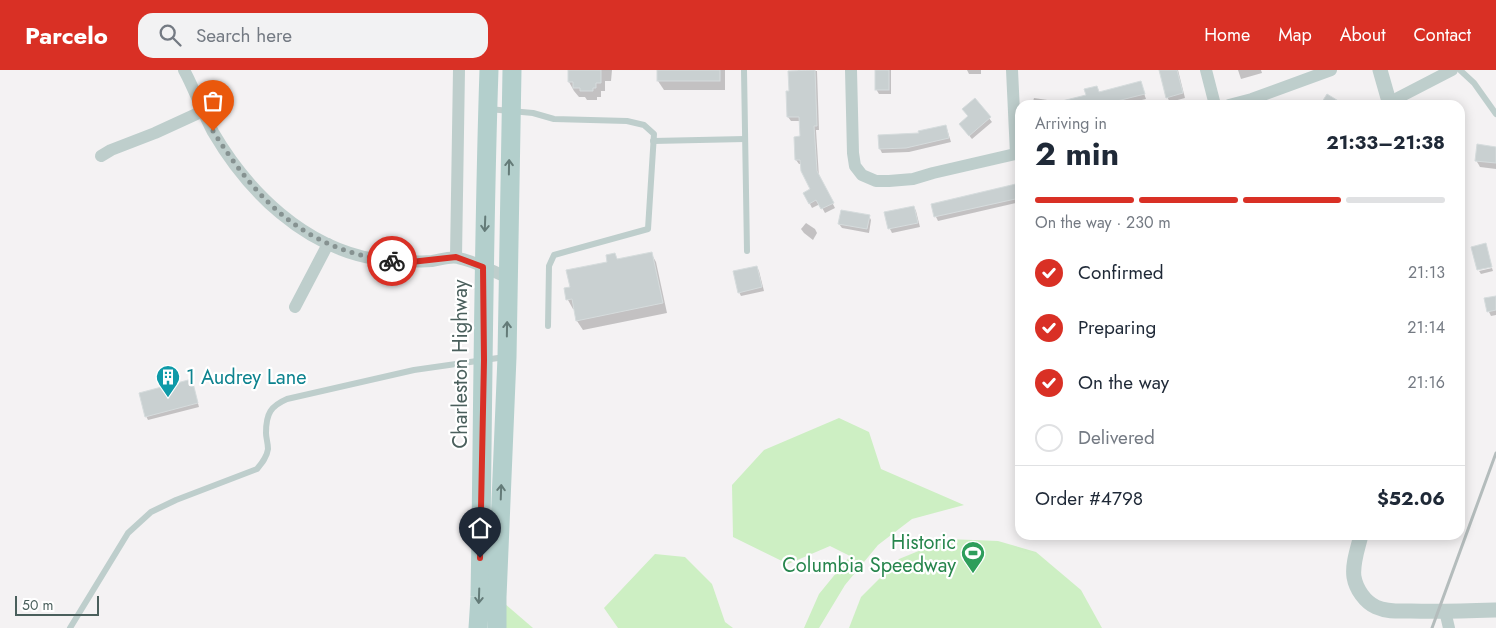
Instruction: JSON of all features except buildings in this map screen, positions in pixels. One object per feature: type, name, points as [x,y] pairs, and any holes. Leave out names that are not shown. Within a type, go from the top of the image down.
[{"type":"main road","name":"Charleston Highway","points":[[487,628],[480,587],[484,360],[483,267],[489,70]]},
{"type":"main road","name":"Charleston Highway","points":[[487,628],[497,597],[506,357],[512,70]]},
{"type":"street","name":"Charleston Highway","points":[[456,257],[459,70]]},
{"type":"street","points":[[850,70],[853,153],[855,166],[862,175],[876,181],[901,181],[1015,154]]},
{"type":"street","points":[[1012,70],[1015,112]]},
{"type":"street","points":[[1206,70],[1214,100]]},
{"type":"street","points":[[1245,100],[1331,70]]},
{"type":"street","points":[[1380,70],[1389,100]]},
{"type":"street","points":[[1397,100],[1452,70]]},
{"type":"street","points":[[189,72],[203,111],[225,150],[263,198],[292,223],[328,244],[363,256],[398,262],[456,257],[507,277]]},
{"type":"street","points":[[101,156],[203,111]]},
{"type":"street","points":[[295,307],[328,244]]},
{"type":"street","points":[[1360,540],[1354,577],[1364,598],[1374,606],[1386,611],[1496,610]]},
{"type":"street","points":[[1441,612],[1449,628]]},
{"type":"lane","points":[[744,70],[746,251]]},
{"type":"lane","points":[[1460,70],[1474,83],[1496,114]]},
{"type":"lane","points":[[488,109],[533,113],[554,119],[627,121],[644,125],[654,134],[648,229],[554,255],[548,266],[548,326]]},
{"type":"lane","points":[[653,141],[745,139]]},
{"type":"lane","points":[[70,628],[128,533],[151,512],[176,500],[257,469],[265,459],[268,449],[266,431],[268,415],[274,405],[287,398],[414,370],[506,357]]},
{"type":"green space","points":[[839,418],[869,432],[881,469],[964,505],[912,519],[878,545],[845,585],[819,628],[804,628],[819,594],[850,556],[830,546],[788,564],[733,537],[732,485],[764,450]]},
{"type":"green space","name":"Historic Columbia Speedway","points":[[948,539],[998,541],[1036,552],[1081,590],[1102,628],[849,628],[861,597],[899,559]]},
{"type":"green space","points":[[655,554],[685,557],[712,584],[725,622],[733,628],[618,628],[604,608]]},
{"type":"green space","points":[[497,597],[533,628],[497,628]]},
{"type":"railway","points":[[1465,538],[1496,453]]},
{"type":"railway","points":[[1432,628],[1464,540]]},
{"type":"way so far","points":[[213,131],[247,180],[263,198],[292,223],[339,249],[375,259],[392,261]]},
{"type":"place","name":"1 Audrey Lane","points":[[168,398]]},
{"type":"place","name":"Historic Columbia Speedway","points":[[973,574]]},
{"type":"route","points":[[392,261],[411,262],[456,257],[483,267],[484,360],[480,558]]}]
